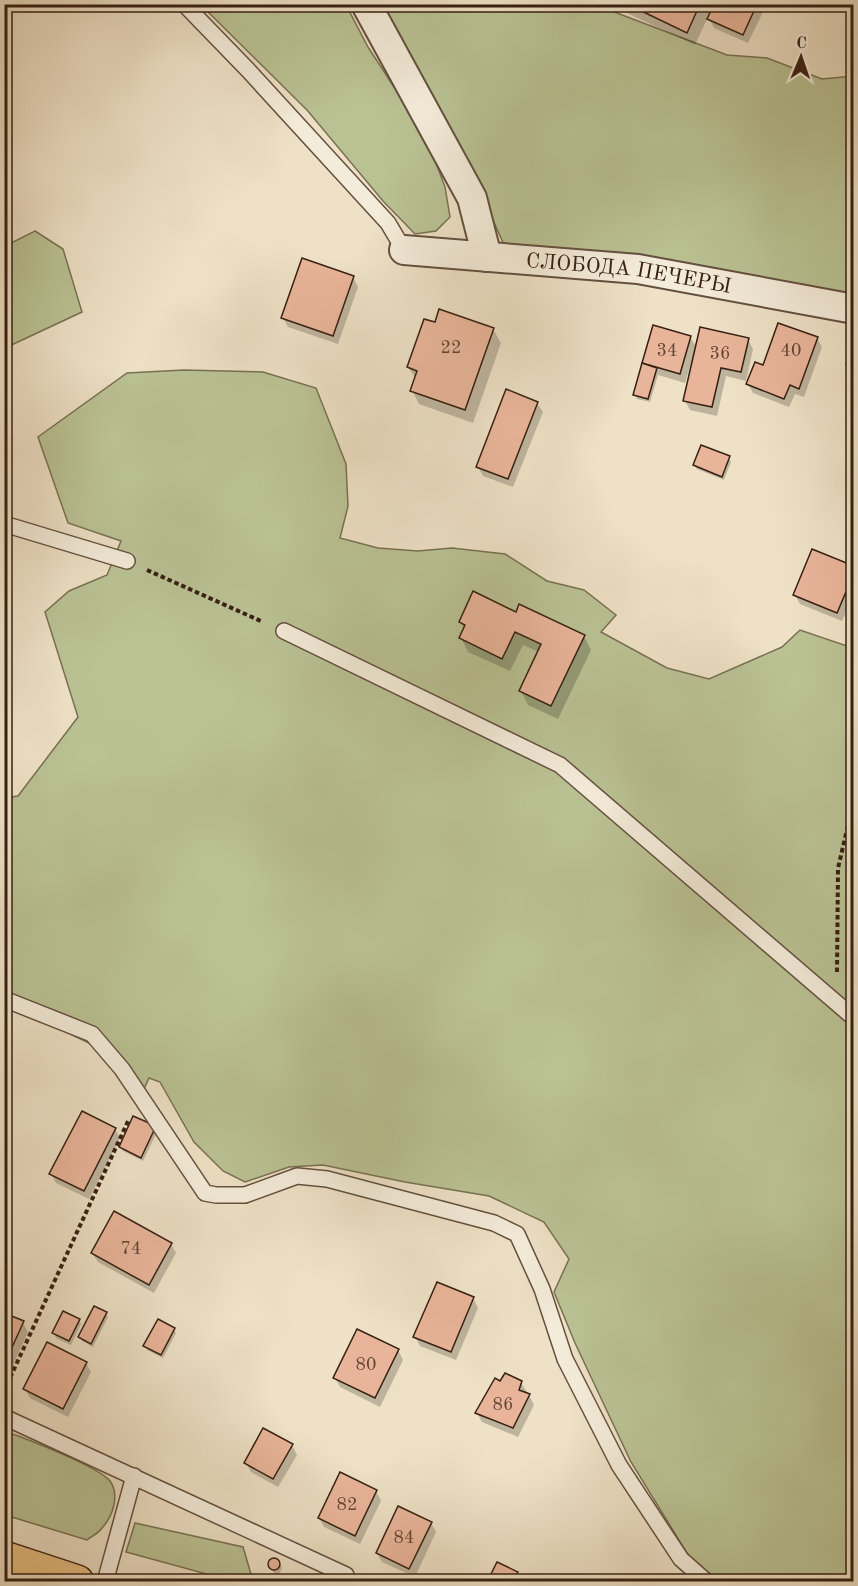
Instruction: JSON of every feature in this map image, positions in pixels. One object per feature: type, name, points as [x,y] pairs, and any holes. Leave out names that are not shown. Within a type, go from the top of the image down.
[{"type":"main road","points":[[4,1558],[76,1581]]},
{"type":"street","points":[[366,4],[472,198],[487,257]]},
{"type":"street","name":"СЛОБОДА ПЕЧЕРЫ","points":[[404,250],[638,269],[854,309]]},
{"type":"lane","points":[[184,4],[248,70],[388,223],[404,250]]},
{"type":"lane","points":[[4,524],[127,561]]},
{"type":"lane","points":[[284,631],[560,765],[854,1018]]},
{"type":"lane","points":[[4,999],[92,1034],[122,1069],[205,1193],[245,1195],[297,1176],[327,1179],[494,1223],[517,1234],[542,1289],[565,1359],[619,1465],[681,1559],[706,1581]]},
{"type":"lane","points":[[4,1417],[346,1575]]},
{"type":"lane","points":[[105,1581],[134,1476]]},
{"type":"path","points":[[127,561],[284,631]]},
{"type":"path","points":[[837,1003],[837,868],[854,800]]},
{"type":"path","points":[[4,1391],[140,1095]]},
{"type":"green space","points":[[201,5],[346,5],[368,47],[426,136],[445,187],[450,217],[436,231],[415,234],[383,201],[307,110]]},
{"type":"green space","points":[[376,5],[596,5],[727,55],[767,58],[822,79],[853,76],[853,300],[506,249],[483,198]]},
{"type":"green space","points":[[35,231],[63,249],[82,312],[5,348],[5,246]]},
{"type":"green space","points":[[184,370],[263,372],[316,388],[346,464],[348,506],[340,538],[378,548],[418,551],[452,548],[505,554],[547,581],[584,590],[616,615],[601,632],[667,668],[709,679],[782,647],[800,630],[853,648],[853,1581],[716,1581],[690,1558],[631,1462],[575,1343],[554,1292],[569,1259],[544,1222],[489,1196],[323,1165],[289,1167],[245,1182],[223,1171],[194,1142],[160,1082],[149,1078],[139,1100],[95,1046],[50,1024],[5,1008],[4,798],[18,796],[78,717],[45,612],[69,591],[107,575],[121,541],[68,523],[38,437],[127,373]]},
{"type":"green space","points":[[4,1431],[92,1468],[110,1481],[115,1493],[114,1505],[109,1518],[99,1531],[87,1540],[5,1515]]},
{"type":"green space","points":[[135,1523],[243,1547],[253,1581],[232,1581],[126,1552]]},
{"type":"building","points":[[627,4],[700,4],[687,33]]},
{"type":"building","points":[[714,4],[757,4],[743,35],[707,19]]},
{"type":"building","points":[[302,258],[354,276],[333,336],[281,318]]},
{"type":"building","points":[[439,309],[494,328],[465,410],[410,391],[417,371],[407,367],[424,319],[435,322]]},
{"type":"building","points":[[778,323],[818,337],[799,389],[790,385],[784,399],[746,384],[755,362],[763,365]]},
{"type":"building","points":[[653,325],[691,336],[680,374],[642,363]]},
{"type":"building","points":[[700,327],[749,338],[741,372],[721,368],[712,407],[683,401]]},
{"type":"building","points":[[854,342],[854,367],[846,365]]},
{"type":"building","points":[[642,363],[657,368],[648,399],[633,395]]},
{"type":"building","points":[[506,389],[538,402],[508,479],[476,467]]},
{"type":"building","points":[[701,445],[730,456],[722,477],[693,465]]},
{"type":"building","points":[[812,549],[854,566],[854,573],[837,613],[793,595]]},
{"type":"building","points":[[473,591],[516,612],[519,604],[585,635],[551,706],[519,691],[541,644],[515,632],[502,659],[459,638],[465,625],[459,622]]},
{"type":"building","points":[[82,1111],[116,1128],[84,1191],[49,1174]]},
{"type":"building","points":[[133,1116],[156,1126],[141,1158],[119,1147]]},
{"type":"building","points":[[114,1211],[172,1243],[149,1285],[91,1253]]},
{"type":"building","points":[[437,1282],[474,1297],[451,1352],[413,1337]]},
{"type":"building","points":[[94,1306],[107,1312],[91,1344],[78,1337]]},
{"type":"building","points":[[63,1311],[80,1319],[69,1341],[52,1333]]},
{"type":"building","points":[[4,1313],[24,1321],[4,1365]]},
{"type":"building","points":[[158,1319],[175,1328],[161,1355],[143,1346]]},
{"type":"building","points":[[357,1329],[399,1349],[375,1398],[333,1378]]},
{"type":"building","points":[[47,1342],[87,1362],[63,1409],[23,1389]]},
{"type":"building","points":[[505,1373],[522,1381],[519,1390],[530,1394],[513,1428],[475,1413],[495,1378],[500,1381]]},
{"type":"building","points":[[263,1428],[293,1444],[273,1479],[244,1463]]},
{"type":"building","points":[[340,1472],[377,1490],[355,1536],[318,1518]]},
{"type":"building","points":[[398,1506],[432,1522],[409,1569],[376,1553]]},
{"type":"building","points":[[276,1558],[279,1559],[279,1569],[272,1570],[269,1569],[268,1562],[269,1559]]},
{"type":"building","points":[[497,1562],[518,1572],[513,1582],[487,1582]]}]
